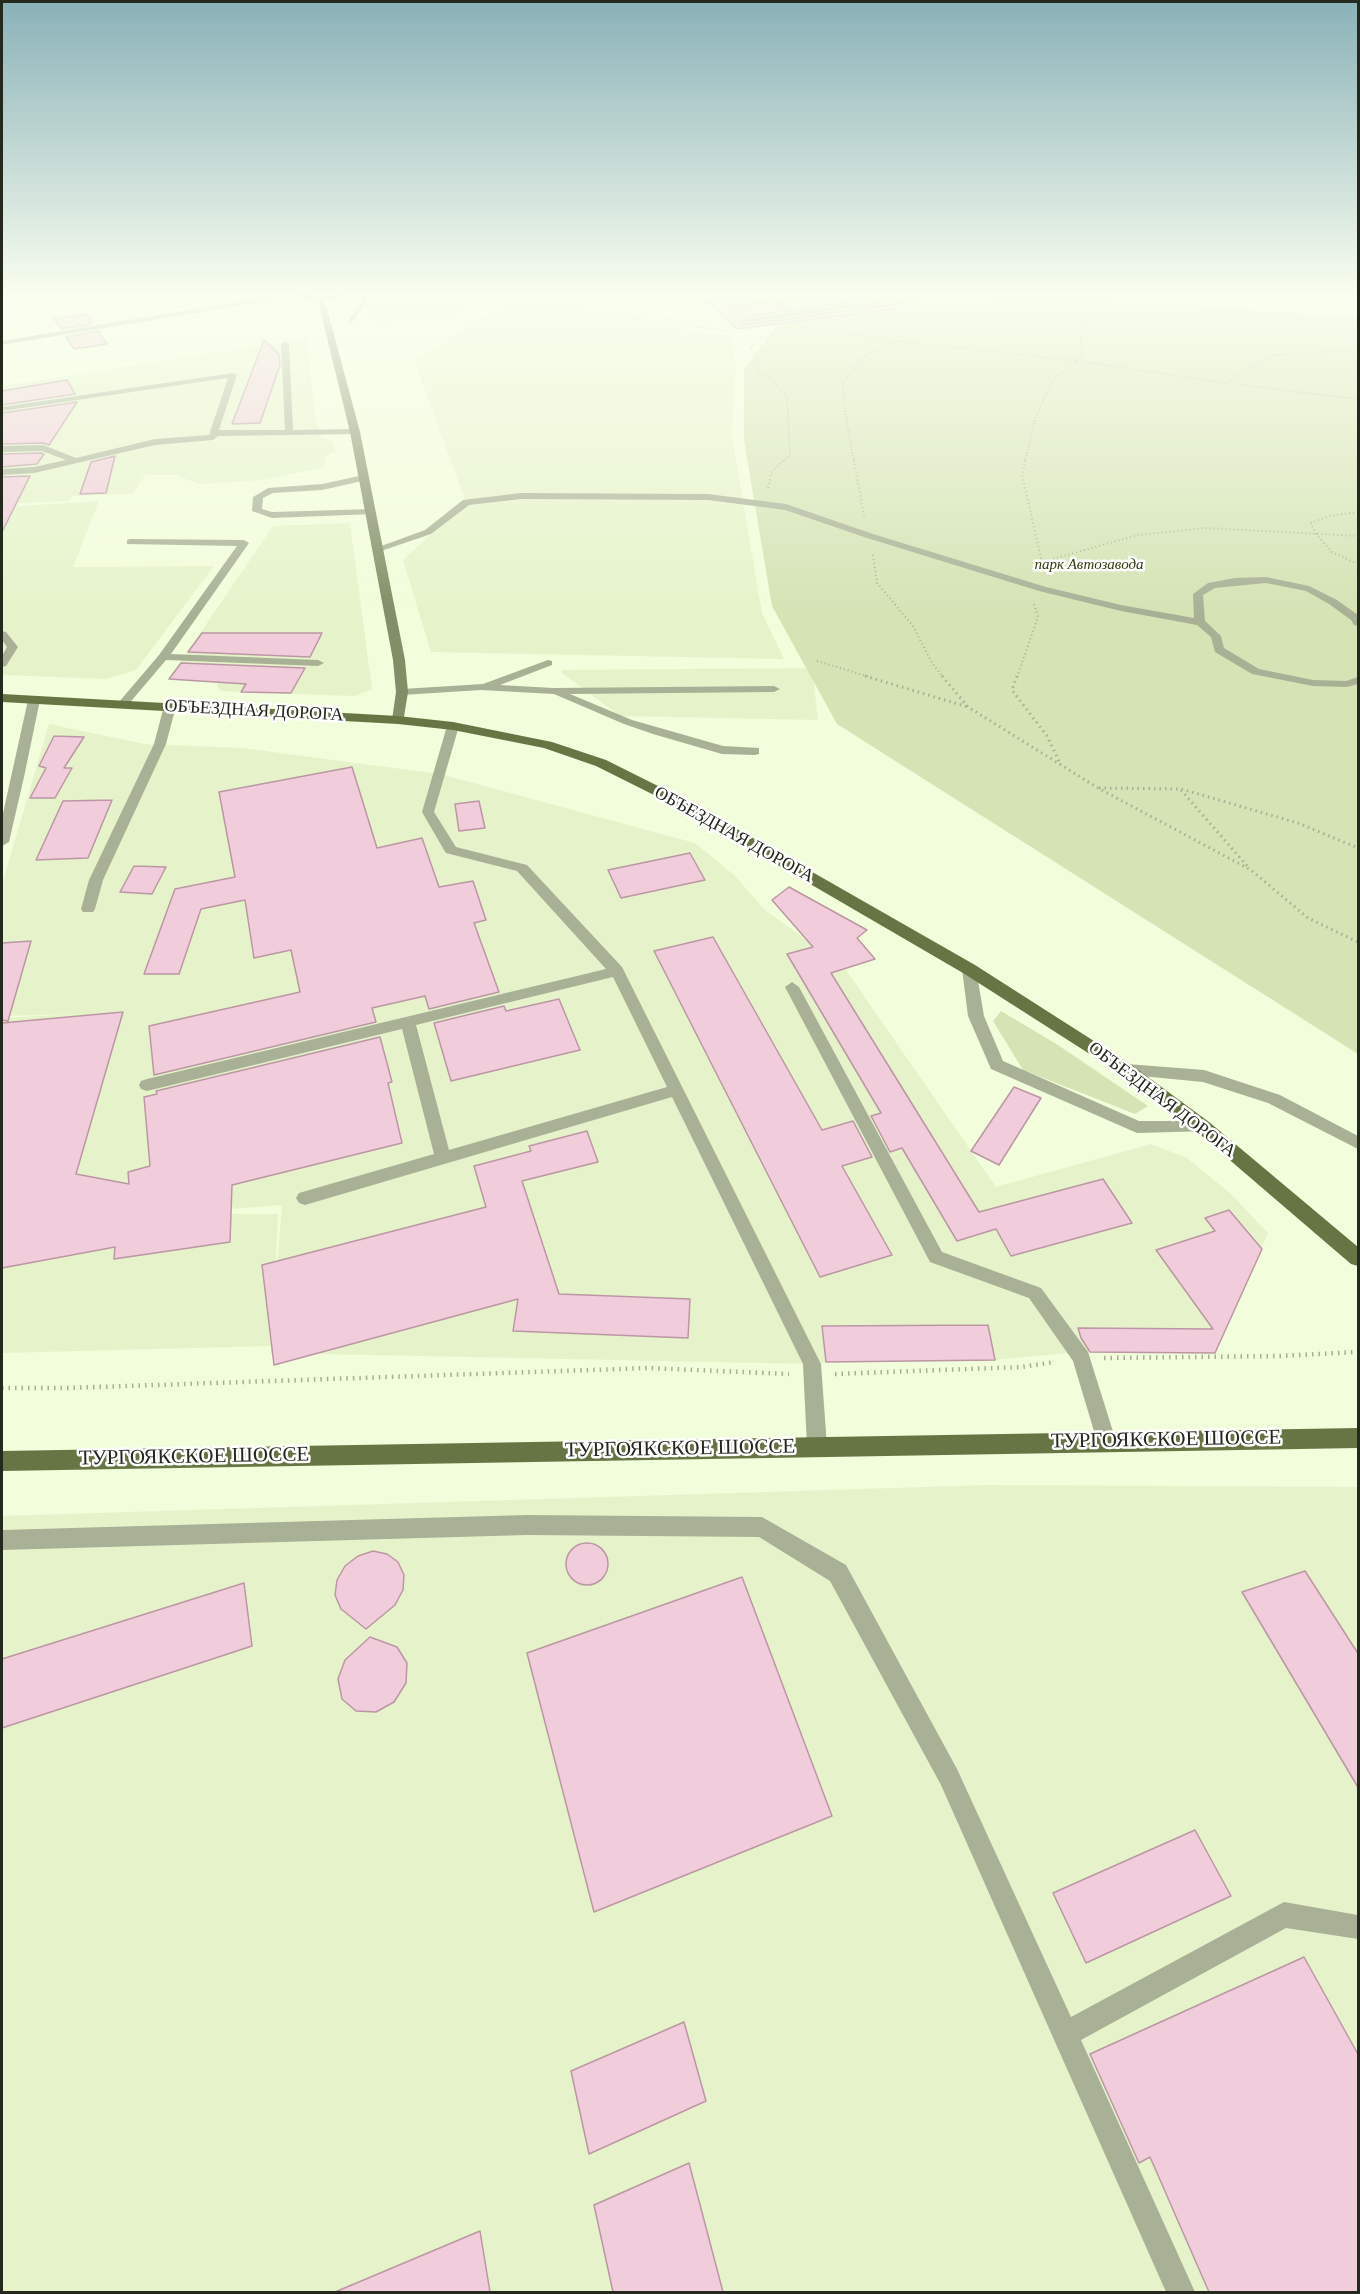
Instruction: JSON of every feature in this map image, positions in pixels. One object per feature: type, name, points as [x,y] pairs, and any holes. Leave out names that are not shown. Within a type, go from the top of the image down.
[{"type":"main road","name":"ОБЪЕЗДНАЯ ДОРОГА","points":[[2,698],[398,720],[453,726],[547,745],[600,763],[683,804],[969,969],[1127,1070],[1203,1127],[1359,1258]]},
{"type":"main road","name":"ТУРГОЯКСКОЕ ШОССЕ","points":[[2,1461],[1106,1440],[1359,1438]]},
{"type":"street","points":[[346,398],[355,432],[399,660],[402,692],[398,720]]},
{"type":"lane","points":[[2,409],[76,398]]},
{"type":"lane","points":[[2,472],[34,470],[155,442],[213,437],[225,398]]},
{"type":"lane","points":[[287,398],[289,431]]},
{"type":"lane","points":[[214,433],[355,432]]},
{"type":"lane","points":[[2,449],[43,448],[77,460]]},
{"type":"lane","points":[[364,478],[322,487],[272,490],[258,496],[256,511],[272,515],[371,512]]},
{"type":"lane","points":[[378,549],[428,532],[466,502],[521,495],[708,497],[786,507],[870,536],[1027,583],[1121,608],[1200,622],[1216,636],[1220,650],[1256,672],[1312,683],[1347,684],[1359,680]]},
{"type":"lane","points":[[123,704],[164,657],[244,543],[130,542]]},
{"type":"lane","points":[[1200,622],[1198,594],[1205,589],[1212,585],[1235,580],[1266,580],[1309,589],[1333,602],[1356,618],[1359,623]]},
{"type":"lane","points":[[2,634],[13,646],[2,664]]},
{"type":"lane","points":[[164,657],[318,663]]},
{"type":"lane","points":[[481,687],[548,663]]},
{"type":"lane","points":[[402,692],[481,687],[553,691],[774,689]]},
{"type":"lane","points":[[553,691],[628,723],[722,750],[755,751]]},
{"type":"lane","points":[[2,842],[34,700]]},
{"type":"lane","points":[[88,909],[96,880],[160,744],[170,706]]},
{"type":"lane","points":[[453,726],[428,812],[451,849],[522,868],[617,971],[812,1364],[816,1446]]},
{"type":"lane","points":[[969,969],[976,1016],[997,1065],[1137,1127],[1203,1127]]},
{"type":"lane","points":[[147,1085],[617,971]]},
{"type":"lane","points":[[792,987],[936,1257],[1035,1293],[1081,1358],[1106,1440]]},
{"type":"lane","points":[[408,1022],[443,1158]]},
{"type":"lane","points":[[1127,1070],[1204,1076],[1274,1099],[1359,1143]]},
{"type":"lane","points":[[305,1198],[677,1090]]},
{"type":"lane","points":[[2,1540],[526,1525],[762,1527],[838,1573],[949,1777],[1181,2292]]},
{"type":"lane","points":[[1065,2035],[1284,1915],[1359,1927]]},
{"type":"path","points":[[786,507],[767,489],[772,471],[790,455],[787,398]]},
{"type":"path","points":[[845,398],[862,510],[870,536],[878,583],[913,626],[932,663],[968,706]]},
{"type":"path","points":[[1044,398],[1035,419],[1022,475],[1042,562],[1036,576],[1027,583],[1038,616],[1012,690],[1047,736],[1061,764]]},
{"type":"path","points":[[1359,512],[1329,516],[1311,523],[1316,534],[1332,552],[1359,564]]},
{"type":"path","points":[[1042,562],[1149,533],[1206,528],[1359,536]]},
{"type":"path","points":[[817,661],[968,706],[1098,788],[1251,870]]},
{"type":"path","points":[[1098,788],[1181,789],[1298,823],[1359,848]]},
{"type":"path","points":[[1181,789],[1251,870],[1308,918],[1359,942]]},
{"type":"path","points":[[2,1388],[68,1388],[649,1368],[814,1375],[1022,1367],[1081,1358],[1279,1356],[1359,1352]]},
{"type":"shaded area","points":[[2,398],[313,398],[321,437],[334,442],[335,451],[325,457],[324,467],[265,480],[199,484],[176,475],[145,475],[133,494],[72,496],[69,501],[2,504]]},
{"type":"shaded area","points":[[428,398],[734,398],[732,436],[762,613],[784,659],[431,652],[403,560],[466,502]]},
{"type":"shaded area","points":[[99,501],[73,567],[214,566],[136,670],[106,679],[2,675],[2,507]]},
{"type":"shaded area","points":[[350,523],[372,689],[355,696],[220,691],[216,682],[169,679],[273,526]]},
{"type":"shaded area","points":[[812,668],[818,720],[620,716],[561,670]]},
{"type":"shaded area","points":[[49,724],[145,744],[242,748],[440,774],[695,843],[735,876],[765,910],[844,967],[996,1187],[1151,1144],[1187,1158],[1231,1194],[1268,1233],[1215,1353],[1076,1352],[995,1360],[812,1364],[271,1353],[271,1346],[2,1353],[2,1018],[78,1014],[2,1016],[2,884]],"holes":[[[282,1205],[274,1306],[278,1214],[164,1214]]]},
{"type":"shaded area","points":[[988,1485],[1358,1487],[1358,2292],[2,2292],[2,1516]]},
{"type":"green space","name":"парк Автозавода","points":[[744,398],[1358,398],[1358,1054],[837,724],[772,606],[744,440]]},
{"type":"green space","points":[[1001,1011],[1058,1045],[1148,1106],[1135,1114],[1023,1070],[993,1021]]},
{"type":"building","points":[[2,398],[48,398],[2,405]]},
{"type":"building","points":[[242,398],[269,398],[260,423],[232,424]]},
{"type":"building","points":[[77,402],[49,445],[43,443],[2,444],[2,413]]},
{"type":"building","points":[[2,454],[44,454],[37,464],[2,467]]},
{"type":"building","points":[[115,456],[106,493],[80,494],[91,462]]},
{"type":"building","points":[[30,476],[2,532],[2,477]]},
{"type":"building","points":[[202,633],[322,633],[310,657],[188,652]]},
{"type":"building","points":[[181,663],[305,668],[291,693],[241,692],[246,684],[169,679]]},
{"type":"building","points":[[54,736],[84,737],[64,768],[72,768],[55,798],[30,798],[46,768],[39,766]]},
{"type":"building","points":[[352,767],[377,848],[422,838],[439,887],[473,881],[486,920],[474,923],[499,992],[429,1009],[425,996],[372,1008],[376,1022],[154,1075],[149,1026],[300,992],[291,950],[254,958],[245,900],[201,909],[179,974],[144,974],[175,889],[235,877],[219,792]]},
{"type":"building","points":[[112,800],[88,858],[36,860],[63,801]]},
{"type":"building","points":[[479,801],[485,828],[459,831],[455,804]]},
{"type":"building","points":[[690,853],[705,880],[621,898],[608,870]]},
{"type":"building","points":[[134,866],[166,867],[152,894],[120,892]]},
{"type":"building","points":[[789,887],[867,930],[857,938],[875,959],[831,973],[979,1212],[1103,1179],[1132,1223],[1011,1256],[996,1229],[957,1241],[902,1148],[890,1152],[871,1116],[881,1113],[787,954],[813,947],[772,900]]},
{"type":"building","points":[[713,937],[822,1130],[853,1121],[872,1157],[842,1166],[892,1255],[820,1277],[654,951]]},
{"type":"building","points":[[31,941],[8,1021],[2,1020],[2,943]]},
{"type":"building","points":[[559,999],[580,1050],[451,1081],[434,1023],[504,1006],[506,1011]]},
{"type":"building","points":[[123,1012],[76,1174],[129,1184],[128,1172],[150,1166],[144,1097],[157,1094],[156,1091],[380,1037],[392,1082],[388,1083],[402,1143],[232,1185],[230,1242],[114,1259],[115,1247],[2,1268],[2,1023]]},
{"type":"building","points":[[1014,1087],[1041,1098],[999,1165],[971,1151]]},
{"type":"building","points":[[587,1131],[598,1162],[522,1181],[559,1294],[690,1299],[688,1338],[513,1331],[518,1299],[274,1365],[262,1265],[486,1207],[474,1166],[531,1151],[529,1146]]},
{"type":"building","points":[[1229,1210],[1262,1249],[1215,1353],[1090,1352],[1078,1328],[1213,1329],[1156,1250],[1215,1231],[1205,1218]]},
{"type":"building","points":[[988,1325],[995,1360],[826,1362],[822,1326]]},
{"type":"building","points":[[587,1543],[595,1544],[602,1549],[607,1556],[607,1572],[602,1579],[595,1584],[587,1585],[579,1584],[572,1579],[567,1572],[566,1564],[567,1556],[572,1549],[579,1544]]},
{"type":"building","points":[[373,1551],[387,1554],[398,1562],[404,1575],[403,1590],[395,1605],[366,1629],[341,1609],[335,1595],[337,1580],[345,1566],[358,1556]]},
{"type":"building","points":[[1305,1571],[1359,1655],[1359,1789],[1242,1592]]},
{"type":"building","points":[[742,1577],[832,1816],[594,1912],[527,1653]]},
{"type":"building","points":[[244,1583],[252,1646],[2,1728],[2,1659]]},
{"type":"building","points":[[370,1637],[397,1647],[407,1663],[406,1683],[394,1702],[376,1712],[356,1711],[342,1699],[338,1679],[345,1660]]},
{"type":"building","points":[[1195,1830],[1231,1896],[1086,1963],[1053,1893]]},
{"type":"building","points":[[1304,1957],[1359,2056],[1359,2292],[1209,2292],[1150,2157],[1139,2163],[1090,2054]]},
{"type":"building","points":[[684,2022],[706,2101],[589,2154],[571,2071]]},
{"type":"building","points":[[689,2163],[723,2292],[613,2292],[594,2205]]},
{"type":"building","points":[[480,2231],[490,2292],[335,2292]]}]
